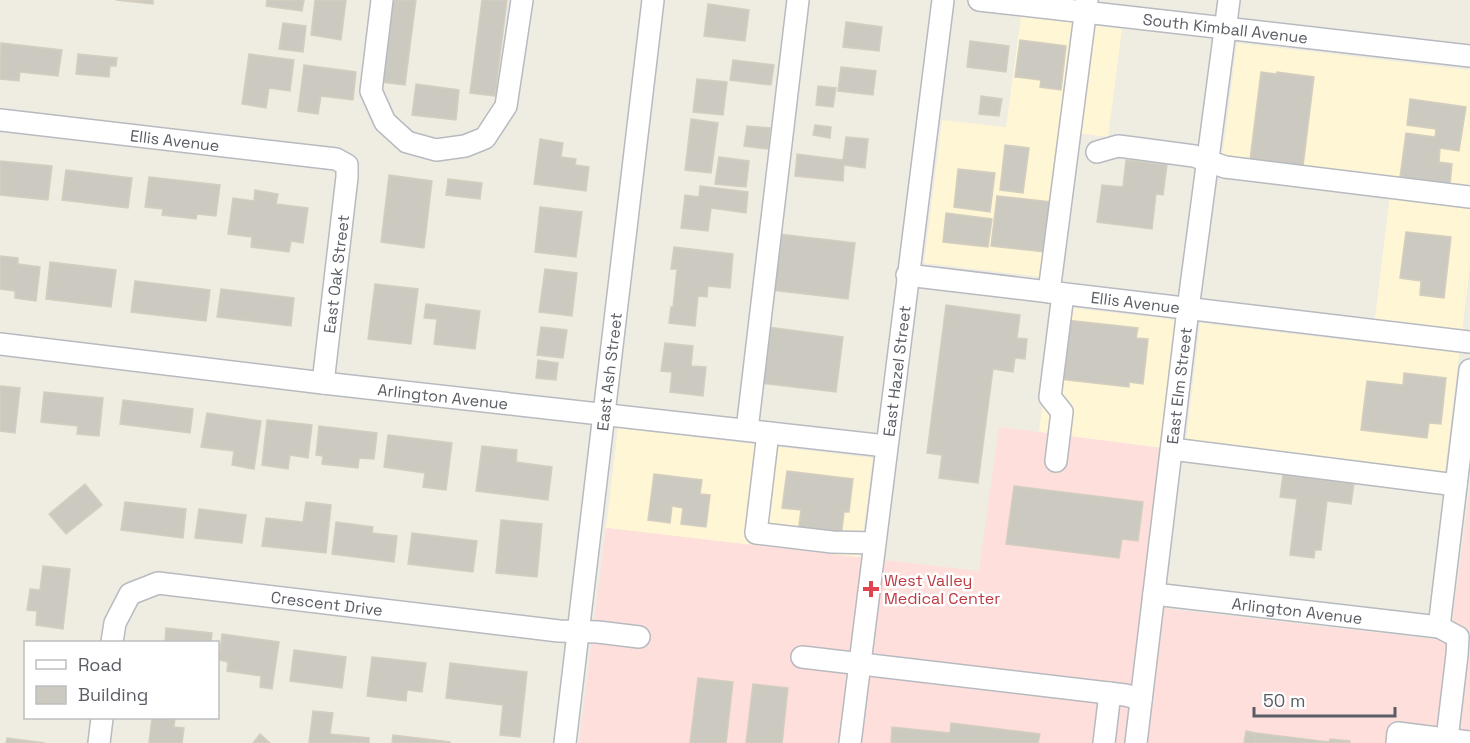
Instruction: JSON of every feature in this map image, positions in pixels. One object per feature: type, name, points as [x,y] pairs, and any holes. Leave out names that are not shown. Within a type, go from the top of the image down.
[{"type":"street","points":[[382,0],[371,91],[385,122],[406,142],[436,150],[465,146],[485,138],[506,106],[522,0]]},
{"type":"street","name":"East Ash Street","points":[[565,743],[653,0]]},
{"type":"street","points":[[798,0],[757,431],[756,532],[832,542],[874,543]]},
{"type":"street","name":"East Hazel Street","points":[[850,743],[943,0]]},
{"type":"street","name":"South Kimball Avenue","points":[[979,0],[1086,6],[1225,27],[1470,56]]},
{"type":"street","name":"East Elm Street","points":[[1136,743],[1188,309],[1229,0]]},
{"type":"street","points":[[1056,461],[1062,412],[1050,397],[1056,293],[1086,6]]},
{"type":"street","name":"Ellis Avenue","points":[[0,120],[336,159],[347,165]]},
{"type":"street","points":[[1097,152],[1118,147],[1134,148],[1194,156],[1225,167],[1470,197]]},
{"type":"street","name":"East Oak Street","points":[[323,383],[347,165]]},
{"type":"street","name":"Ellis Avenue","points":[[907,274],[1470,342]]},
{"type":"street","name":"Arlington Avenue","points":[[0,344],[323,383],[886,446]]},
{"type":"street","points":[[1447,739],[1458,655],[1458,637],[1439,627],[1470,370]]},
{"type":"street","points":[[1172,449],[1456,485]]},
{"type":"street","name":"Crescent Drive","points":[[112,641],[115,623],[130,594],[158,583],[558,630],[639,637]]},
{"type":"street","name":"Arlington Avenue","points":[[1154,594],[1439,627]]},
{"type":"street","points":[[802,657],[1110,693],[1141,699]]},
{"type":"street","points":[[1104,743],[1110,693]]},
{"type":"street","points":[[99,743],[102,719]]},
{"type":"street","points":[[1398,738],[1470,742]]},
{"type":"shaded area","points":[[1021,16],[1122,29],[1108,137],[1077,133],[1059,279],[924,263],[942,120],[1006,127]]},
{"type":"shaded area","points":[[1237,43],[1470,70],[1470,267],[1443,487],[1184,457],[1200,323],[1372,343],[1390,195],[1220,174]]},
{"type":"shaded area","points":[[1055,306],[1176,320],[1161,448],[1039,432]]},
{"type":"shaded area","name":"West Valley Medical Center","points":[[999,427],[1161,448],[1142,606],[1450,641],[1470,485],[1470,743],[579,743],[606,528],[979,571]]},
{"type":"shaded area","points":[[618,428],[873,458],[860,558],[606,528]]},
{"type":"building","points":[[116,0],[153,0],[153,4]]},
{"type":"building","points":[[267,0],[304,0],[302,11],[266,6]]},
{"type":"building","points":[[315,0],[346,0],[341,40],[311,35]]},
{"type":"building","points":[[391,0],[416,0],[405,85],[381,82]]},
{"type":"building","points":[[482,0],[507,0],[495,96],[470,93]]},
{"type":"building","points":[[708,4],[749,10],[745,41],[704,36]]},
{"type":"building","points":[[846,22],[882,27],[879,51],[843,47]]},
{"type":"building","points":[[283,23],[306,26],[303,52],[279,49]]},
{"type":"building","points":[[1020,40],[1066,46],[1061,90],[1040,87],[1041,80],[1015,77]]},
{"type":"building","points":[[970,41],[1009,46],[1006,72],[967,67]]},
{"type":"building","points":[[1,43],[62,50],[58,76],[20,72],[19,81],[0,79]]},
{"type":"building","points":[[78,54],[117,58],[116,66],[110,66],[109,77],[76,74]]},
{"type":"building","points":[[249,54],[294,60],[290,91],[269,88],[266,108],[242,104]]},
{"type":"building","points":[[733,60],[774,65],[771,85],[730,80]]},
{"type":"building","points":[[304,65],[356,72],[353,100],[321,96],[318,114],[298,111]]},
{"type":"building","points":[[841,67],[876,71],[873,95],[838,91]]},
{"type":"building","points":[[1261,72],[1314,77],[1303,166],[1250,160]]},
{"type":"building","points":[[697,79],[727,82],[723,115],[693,112]]},
{"type":"building","points":[[416,84],[459,90],[456,120],[412,115]]},
{"type":"building","points":[[818,86],[836,88],[833,107],[816,105]]},
{"type":"building","points":[[981,96],[1002,99],[999,116],[979,114]]},
{"type":"building","points":[[1410,99],[1466,107],[1459,151],[1440,148],[1439,162],[1452,164],[1450,184],[1400,177],[1406,133],[1435,137],[1436,129],[1407,125]]},
{"type":"building","points":[[691,119],[718,123],[711,173],[685,170]]},
{"type":"building","points":[[815,125],[831,127],[830,138],[813,135]]},
{"type":"building","points":[[747,126],[770,128],[768,149],[744,146]]},
{"type":"building","points":[[846,137],[868,139],[865,168],[844,165],[843,181],[795,176],[797,154],[843,160]]},
{"type":"building","points":[[540,139],[563,143],[561,157],[576,159],[575,165],[589,167],[586,191],[534,184]]},
{"type":"building","points":[[1005,145],[1029,148],[1023,193],[1000,190]]},
{"type":"building","points":[[719,157],[749,161],[746,187],[715,184]]},
{"type":"building","points":[[1126,160],[1167,165],[1163,195],[1156,194],[1152,229],[1097,222],[1102,185],[1123,187]]},
{"type":"building","points":[[0,161],[52,166],[48,200],[0,195]]},
{"type":"building","points":[[958,169],[995,173],[990,212],[954,207]]},
{"type":"building","points":[[66,170],[132,178],[128,208],[62,200]]},
{"type":"building","points":[[389,175],[432,181],[424,248],[381,242]]},
{"type":"building","points":[[149,177],[220,185],[216,216],[197,214],[196,219],[162,215],[163,209],[145,207]]},
{"type":"building","points":[[448,179],[482,183],[480,199],[446,195]]},
{"type":"building","points":[[700,186],[748,192],[746,213],[711,208],[708,231],[681,228],[685,195],[699,197]]},
{"type":"building","points":[[255,190],[278,194],[276,204],[308,208],[303,243],[291,241],[289,252],[251,247],[252,237],[228,234],[233,198],[254,201]]},
{"type":"building","points":[[997,196],[1051,202],[1045,252],[991,246]]},
{"type":"building","points":[[540,207],[582,212],[576,257],[535,252]]},
{"type":"building","points":[[946,213],[992,219],[988,247],[943,242]]},
{"type":"building","points":[[1406,232],[1451,237],[1444,298],[1420,295],[1421,281],[1400,278]]},
{"type":"building","points":[[778,234],[855,243],[848,299],[771,290]]},
{"type":"building","points":[[674,247],[733,254],[730,288],[708,286],[707,297],[698,296],[695,326],[669,323],[677,269],[671,269]]},
{"type":"building","points":[[0,256],[18,258],[18,264],[40,267],[36,301],[15,298],[15,291],[0,289]]},
{"type":"building","points":[[50,262],[116,270],[111,307],[46,299]]},
{"type":"building","points":[[545,269],[577,273],[572,316],[539,312]]},
{"type":"building","points":[[135,281],[210,290],[206,321],[131,312]]},
{"type":"building","points":[[375,284],[418,289],[411,344],[368,339]]},
{"type":"building","points":[[221,289],[294,298],[291,326],[217,317]]},
{"type":"building","points":[[426,304],[480,311],[475,349],[434,344],[437,319],[424,318]]},
{"type":"building","points":[[946,305],[1020,315],[1017,338],[1027,339],[1025,359],[1015,358],[1013,372],[993,369],[978,483],[939,478],[942,455],[927,453]]},
{"type":"building","points":[[1066,320],[1138,328],[1136,338],[1148,339],[1143,384],[1129,382],[1129,387],[1059,379]]},
{"type":"building","points":[[541,327],[567,330],[563,358],[537,355]]},
{"type":"building","points":[[767,327],[843,337],[836,392],[760,383]]},
{"type":"building","points":[[665,343],[693,346],[691,366],[706,367],[703,396],[670,392],[672,372],[661,371]]},
{"type":"building","points":[[538,360],[558,363],[556,380],[536,378]]},
{"type":"building","points":[[1404,373],[1446,378],[1441,424],[1429,423],[1427,438],[1361,430],[1367,381],[1403,385]]},
{"type":"building","points":[[0,386],[20,388],[15,433],[0,431]]},
{"type":"building","points":[[44,392],[103,398],[99,436],[77,434],[78,426],[41,422]]},
{"type":"building","points":[[123,400],[193,409],[190,433],[120,424]]},
{"type":"building","points":[[207,413],[261,421],[254,469],[232,465],[234,451],[201,447]]},
{"type":"building","points":[[267,420],[312,425],[308,458],[290,455],[288,469],[262,465]]},
{"type":"building","points":[[319,426],[377,433],[374,459],[359,458],[358,468],[322,464],[323,456],[316,455]]},
{"type":"building","points":[[388,435],[452,443],[446,490],[423,487],[425,473],[384,467]]},
{"type":"building","points":[[482,446],[517,450],[516,462],[552,467],[548,500],[476,491]]},
{"type":"building","points":[[787,471],[853,479],[849,512],[844,512],[841,538],[798,533],[801,510],[782,508]]},
{"type":"building","points":[[654,474],[702,480],[700,494],[710,495],[706,527],[681,524],[683,508],[672,506],[670,523],[648,520]]},
{"type":"building","points":[[1283,475],[1354,484],[1351,504],[1327,501],[1321,550],[1315,550],[1314,558],[1290,555],[1297,499],[1280,497]]},
{"type":"building","points":[[85,484],[102,505],[66,534],[49,514]]},
{"type":"building","points":[[1014,486],[1143,502],[1138,541],[1122,539],[1119,558],[1006,544]]},
{"type":"building","points":[[125,502],[186,509],[183,538],[121,530]]},
{"type":"building","points":[[306,502],[331,505],[326,553],[262,546],[266,518],[303,522]]},
{"type":"building","points":[[199,509],[246,515],[242,543],[195,538]]},
{"type":"building","points":[[501,520],[542,524],[537,577],[496,573]]},
{"type":"building","points":[[336,522],[373,527],[372,533],[397,536],[394,562],[332,554]]},
{"type":"building","points":[[412,533],[477,541],[473,572],[408,564]]},
{"type":"building","points":[[43,566],[70,569],[63,629],[36,625],[37,611],[27,610],[30,589],[40,590]]},
{"type":"building","points":[[166,628],[212,633],[211,641],[165,641]]},
{"type":"building","points":[[222,634],[279,642],[272,689],[260,687],[261,676],[227,671],[228,662],[219,660]]},
{"type":"building","points":[[294,650],[346,657],[342,688],[290,681]]},
{"type":"building","points":[[372,657],[426,663],[422,692],[407,690],[406,701],[367,696]]},
{"type":"building","points":[[450,663],[527,672],[520,737],[500,735],[503,705],[446,698]]},
{"type":"building","points":[[698,678],[733,682],[726,743],[690,743]]},
{"type":"building","points":[[753,684],[788,688],[782,743],[746,743]]},
{"type":"building","points":[[313,711],[333,713],[330,734],[369,738],[369,743],[309,743]]},
{"type":"building","points":[[152,719],[175,719],[174,727],[184,728],[182,743],[149,743]]},
{"type":"building","points":[[951,723],[1040,734],[1038,743],[891,743],[892,727],[950,733]]},
{"type":"building","points":[[1246,731],[1256,733],[1255,743],[1244,743]]},
{"type":"building","points":[[1256,733],[1329,742],[1330,739],[1350,741],[1350,743],[1255,743]]},
{"type":"building","points":[[260,734],[270,743],[253,743]]},
{"type":"building","points":[[393,735],[450,742],[450,743],[392,743]]},
{"type":"building","points":[[7,738],[45,743],[6,743]]},
{"type":"place","name":"West Valley Medical Center","points":[[871,589]]}]
